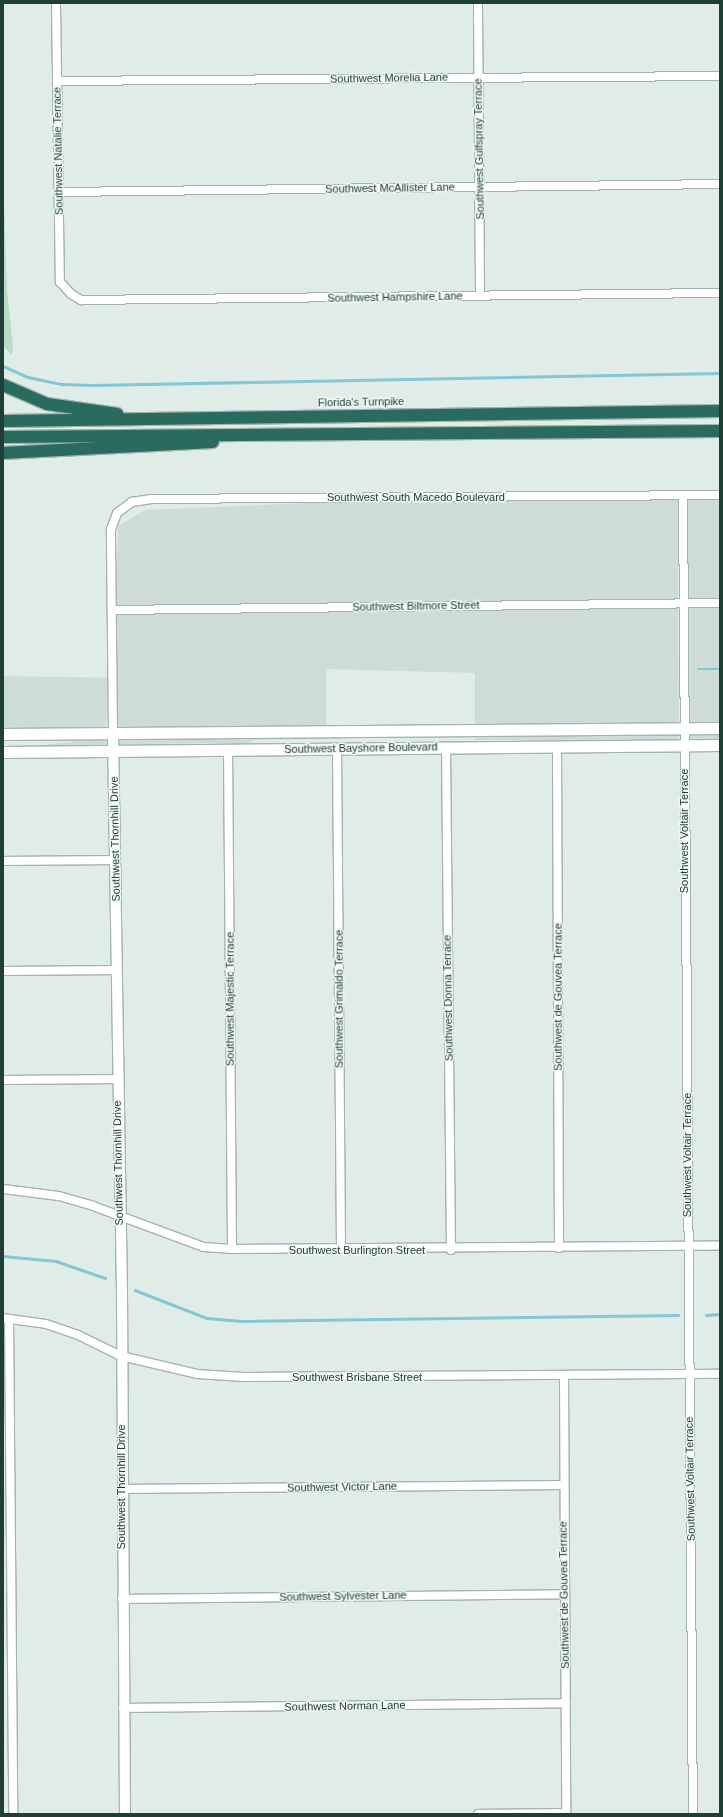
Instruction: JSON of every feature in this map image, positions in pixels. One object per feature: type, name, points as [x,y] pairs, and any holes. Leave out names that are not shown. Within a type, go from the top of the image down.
[{"type":"highway","points":[[3,385],[47,404],[144,417]]},
{"type":"highway","name":"Florida's Turnpike","points":[[3,421],[106,420],[144,417],[720,411]]},
{"type":"highway","points":[[3,436],[274,436],[720,431]]},
{"type":"highway","points":[[3,453],[224,442],[274,436]]},
{"type":"main road","name":"Southwest Bayshore Boulevard","points":[[3,734],[720,728]]},
{"type":"main road","points":[[337,749],[345,740],[353,737],[407,737],[416,730]]},
{"type":"main road","points":[[249,749],[255,744],[303,743],[309,740],[312,732]]},
{"type":"main road","name":"Southwest Bayshore Boulevard","points":[[3,752],[720,745]]},
{"type":"street","name":"Southwest Natalie Terrace","points":[[56,3],[60,192],[60,282],[71,294]]},
{"type":"street","name":"Southwest Gulfspray Terrace","points":[[478,3],[481,187],[480,296]]},
{"type":"street","name":"Southwest Morelia Lane","points":[[57,81],[720,76]]},
{"type":"street","name":"Southwest McAllister Lane","points":[[60,192],[720,184]]},
{"type":"street","name":"Southwest Hampshire Lane","points":[[71,294],[81,300],[98,300],[720,293]]},
{"type":"street","name":"Southwest South Macedo Boulevard","points":[[117,513],[132,502],[150,499],[720,495]]},
{"type":"street","name":"Southwest Voltair Terrace","points":[[683,496],[693,1814]]},
{"type":"street","name":"Southwest Thornhill Drive","points":[[117,513],[111,529],[125,1814]]},
{"type":"street","name":"Southwest Biltmore Street","points":[[112,610],[720,603]]},
{"type":"street","name":"Southwest de Gouvea Terrace","points":[[556,746],[559,1248]]},
{"type":"street","name":"Southwest Donna Terrace","points":[[446,747],[451,1250]]},
{"type":"street","name":"Southwest Grimaldo Terrace","points":[[337,749],[341,1249]]},
{"type":"street","name":"Southwest Majestic Terrace","points":[[228,750],[232,1249]]},
{"type":"street","points":[[3,861],[115,860]]},
{"type":"street","points":[[3,971],[116,970]]},
{"type":"street","points":[[3,1080],[117,1079]]},
{"type":"street","name":"Southwest Burlington Street","points":[[3,1189],[59,1196],[119,1215],[204,1247],[232,1249],[451,1250],[720,1246]]},
{"type":"street","points":[[6,1318],[13,1814]]},
{"type":"street","name":"Southwest Brisbane Street","points":[[6,1318],[46,1324],[78,1335],[121,1356],[197,1374],[244,1377],[720,1374]]},
{"type":"street","name":"Southwest de Gouvea Terrace","points":[[564,1376],[563,1485],[566,1814]]},
{"type":"street","name":"Southwest Victor Lane","points":[[121,1489],[563,1485]]},
{"type":"street","name":"Southwest Sylvester Lane","points":[[122,1599],[564,1594]]},
{"type":"street","name":"Southwest Norman Lane","points":[[123,1708],[566,1703]]},
{"type":"street","points":[[478,1814],[566,1814]]},
{"type":"shaded area","points":[[378,500],[679,500],[678,599],[116,606],[118,526],[145,510]]},
{"type":"shaded area","points":[[687,500],[720,500],[720,599],[687,599]]},
{"type":"shaded area","points":[[678,607],[679,724],[475,725],[475,673],[326,669],[326,727],[118,729],[116,614]]},
{"type":"shaded area","points":[[687,607],[720,607],[720,724],[687,724]]},
{"type":"shaded area","points":[[3,676],[107,678],[106,732],[3,730]]},
{"type":"shaded area","points":[[475,732],[679,732],[679,740],[475,740]]},
{"type":"shaded area","points":[[688,732],[720,732],[720,740],[688,740]]},
{"type":"shaded area","points":[[109,737],[110,745],[5,758],[4,750]]},
{"type":"shaded area","points":[[118,737],[305,737],[301,739],[255,740],[249,743],[118,744]]},
{"type":"green space","points":[[3,171],[7,290],[13,347],[12,355],[3,346]]},
{"type":"waterway","points":[[3,366],[28,377],[62,384],[93,385],[720,373]]},
{"type":"waterway","points":[[698,669],[720,669]]},
{"type":"waterway","points":[[3,1256],[56,1261],[105,1278]]},
{"type":"waterway","points":[[135,1290],[207,1318],[241,1321],[678,1315]]},
{"type":"waterway","points":[[706,1315],[720,1314]]}]
